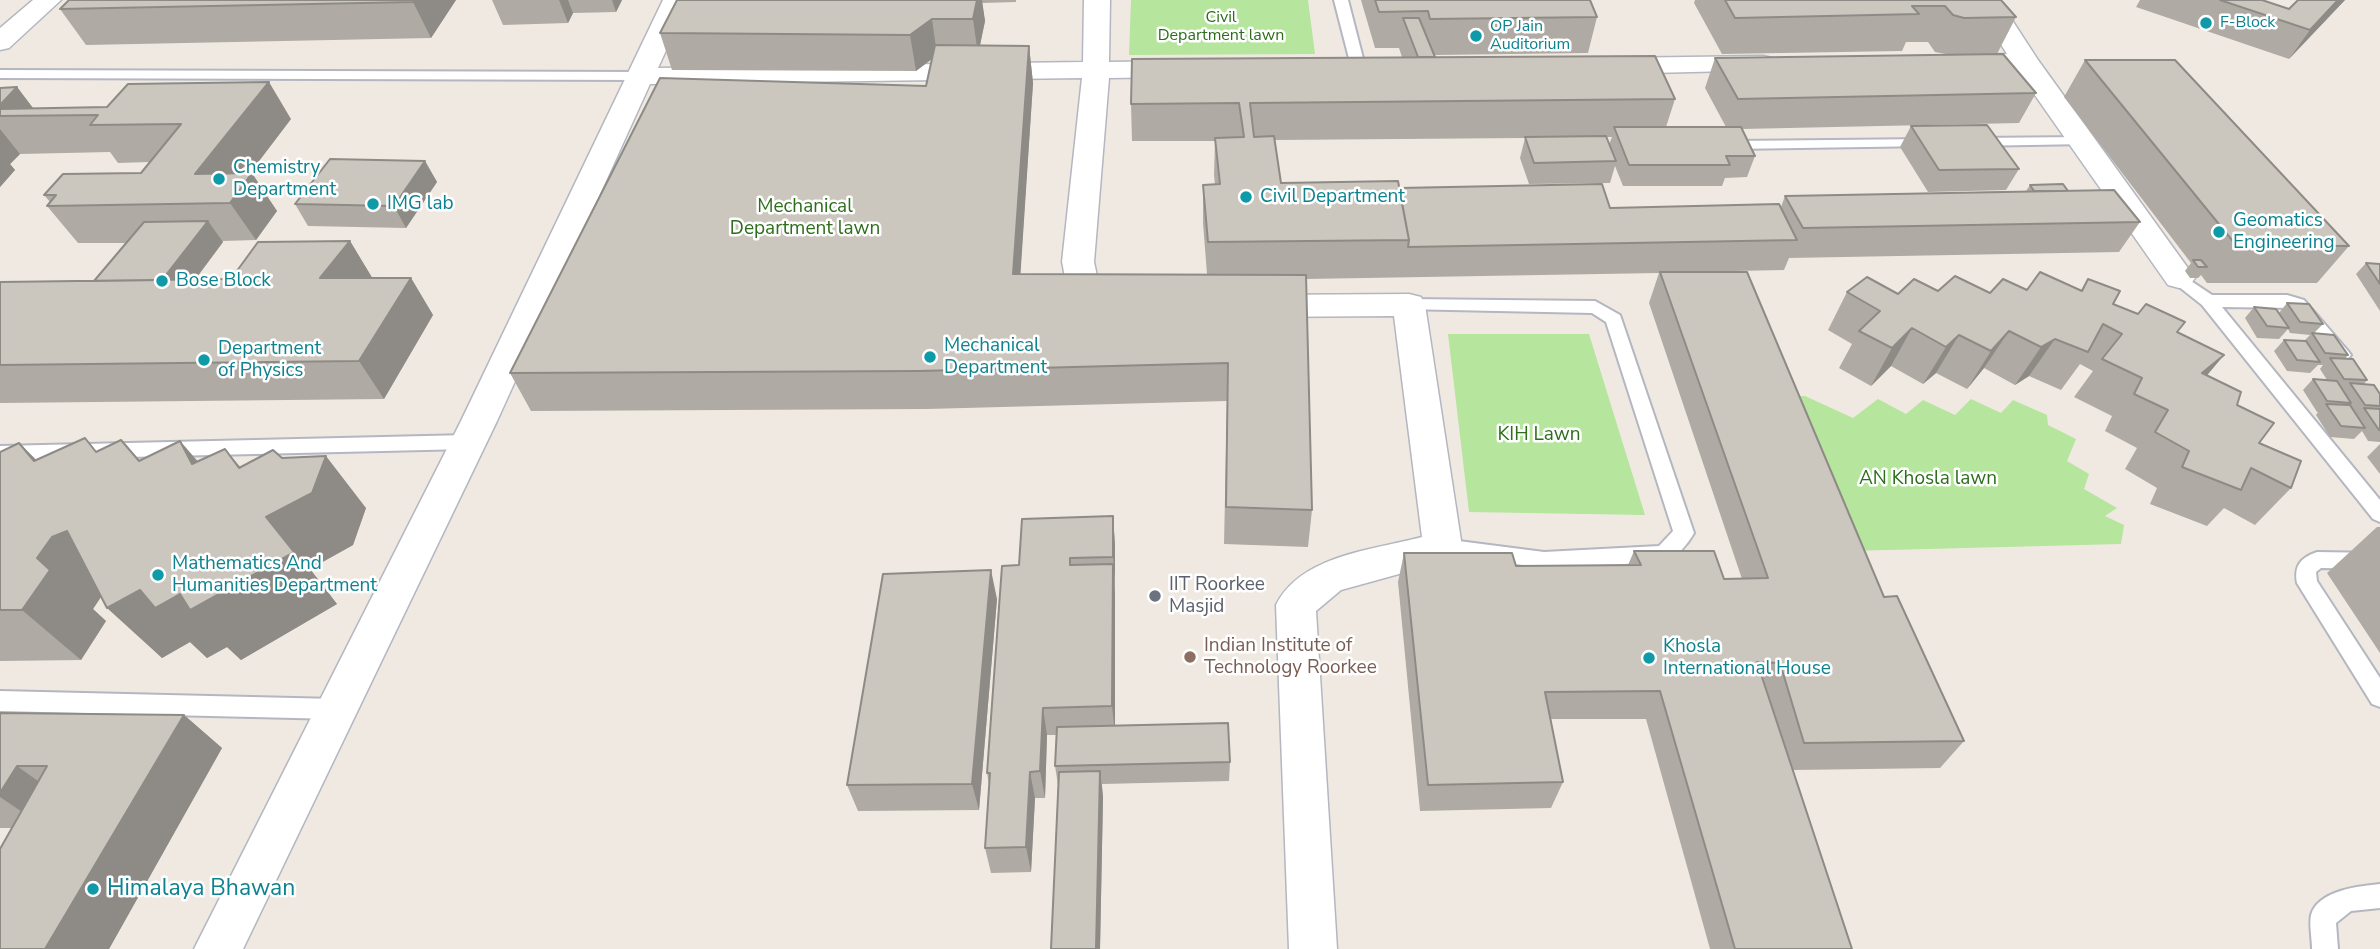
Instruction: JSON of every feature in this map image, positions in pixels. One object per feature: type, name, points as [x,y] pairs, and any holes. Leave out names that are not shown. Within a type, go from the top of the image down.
[{"type":"street","points":[[0,42],[48,0]]},
{"type":"street","points":[[218,949],[468,442],[676,0]]},
{"type":"street","points":[[1097,0],[1096,69],[1078,262],[1082,281],[1105,297],[1152,306]]},
{"type":"street","points":[[1986,0],[2025,63],[2179,278]]},
{"type":"street","points":[[1940,62],[2025,63]]},
{"type":"street","points":[[1580,67],[1787,64]]},
{"type":"street","points":[[641,76],[1206,69]]},
{"type":"street","points":[[1331,70],[1386,69]]},
{"type":"street","points":[[1219,306],[1409,305],[1443,547],[1329,577],[1296,605],[1313,949]]},
{"type":"lane","points":[[1341,0],[1359,70]]},
{"type":"lane","points":[[0,74],[641,76]]},
{"type":"lane","points":[[1733,145],[2083,141]]},
{"type":"lane","points":[[2179,278],[2208,301],[2380,514]]},
{"type":"lane","points":[[2208,301],[2287,301],[2298,304],[2354,370]]},
{"type":"lane","points":[[1409,305],[1595,307],[1614,320],[1684,533],[1664,554],[1544,561],[1443,547]]},
{"type":"lane","points":[[0,453],[468,442]]},
{"type":"lane","points":[[2380,561],[2317,560],[2305,569],[2307,583],[2380,697]]},
{"type":"lane","points":[[0,701],[336,709]]},
{"type":"lane","points":[[2325,949],[2323,917],[2346,900],[2380,896]]},
{"type":"green space","name":"Civil Department lawn","points":[[1131,0],[1308,0],[1315,54],[1129,55]]},
{"type":"green space","name":"KIH Lawn","points":[[1448,334],[1589,334],[1645,515],[1469,512]]},
{"type":"green space","name":"AN Khosla lawn","points":[[1782,396],[1805,396],[1853,418],[1878,399],[1906,414],[1923,400],[1955,415],[1971,399],[2001,413],[2013,400],[2047,415],[2048,425],[2076,439],[2067,461],[2089,474],[2084,489],[2117,508],[2105,516],[2124,525],[2121,544],[1849,551]]},
{"type":"building","points":[[69,0],[415,0],[60,9]]},
{"type":"building","points":[[677,0],[977,0],[973,19],[932,19],[910,35],[660,33]]},
{"type":"building","points":[[1375,0],[1590,0],[1597,17],[1430,19],[1428,11],[1379,12]]},
{"type":"building","points":[[1725,0],[2001,0],[2016,17],[1964,18],[1953,15],[1945,6],[1912,6],[1919,14],[1735,18]]},
{"type":"building","points":[[2220,0],[2262,0],[2289,9],[2298,0],[2338,0],[2310,30]]},
{"type":"building","points":[[1403,18],[1419,18],[1435,57],[1418,57]]},
{"type":"building","name":"Mechanical Department","points":[[935,45],[1029,46],[1013,274],[1306,275],[1312,510],[1226,507],[1228,363],[919,371],[510,373],[660,78],[926,86]]},
{"type":"building","points":[[2003,54],[2036,93],[1738,99],[1715,58]]},
{"type":"building","points":[[1655,56],[1675,99],[1250,103],[1254,137],[1274,136],[1281,183],[1398,181],[1409,240],[1208,242],[1203,185],[1220,184],[1215,138],[1244,137],[1239,103],[1131,104],[1132,59]]},
{"type":"building","points":[[2085,60],[2175,60],[2349,246],[2236,245]]},
{"type":"building","points":[[269,82],[195,174],[252,173],[230,203],[47,206],[56,195],[44,195],[63,174],[141,173],[181,124],[90,125],[98,115],[0,116],[0,109],[107,107],[128,84]]},
{"type":"building","points":[[17,87],[0,105],[0,88]]},
{"type":"building","points":[[1987,125],[2019,169],[1939,170],[1911,126]]},
{"type":"building","points":[[1614,127],[1741,127],[1755,156],[1726,156],[1730,165],[1629,165]]},
{"type":"building","points":[[1606,136],[1616,161],[1534,163],[1525,137]]},
{"type":"building","points":[[330,159],[425,161],[394,206],[295,204]]},
{"type":"building","points":[[1602,184],[1610,208],[1779,204],[1797,240],[1408,247],[1399,188]]},
{"type":"building","points":[[2063,184],[2068,191],[2034,191],[2030,185]]},
{"type":"building","points":[[2114,190],[2140,222],[1803,228],[1785,196]]},
{"type":"building","points":[[208,221],[162,280],[94,281],[144,222]]},
{"type":"building","points":[[350,241],[320,278],[411,278],[359,361],[0,365],[0,282],[231,279],[258,242]]},
{"type":"building","points":[[2193,260],[2201,260],[2207,267],[2198,267]]},
{"type":"building","points":[[2366,263],[2380,264],[2380,284]]},
{"type":"building","name":"Khosla International House","points":[[1660,272],[1747,272],[1884,597],[1897,596],[1964,741],[1804,743],[1780,663],[1757,662],[1852,949],[1735,949],[1660,691],[1545,692],[1563,782],[1428,785],[1404,553],[1512,553],[1516,566],[1641,565],[1634,551],[1714,551],[1724,579],[1768,578]]},
{"type":"building","points":[[2040,272],[2082,291],[2088,279],[2120,291],[2113,304],[2138,314],[2146,304],[2185,322],[2177,332],[2224,355],[2202,373],[2241,392],[2237,405],[2274,423],[2259,443],[2301,461],[2291,488],[2251,468],[2241,490],[2182,467],[2189,451],[2155,432],[2168,410],[2134,394],[2142,378],[2102,359],[2122,334],[2103,324],[2088,352],[2055,339],[2041,347],[2009,331],[1991,351],[1959,335],[1946,347],[1912,328],[1892,348],[1859,331],[1880,311],[1847,292],[1867,277],[1898,294],[1914,279],[1938,291],[1955,276],[1990,293],[2003,279],[2027,290]]},
{"type":"building","points":[[2287,303],[2309,304],[2323,324],[2300,322]]},
{"type":"building","points":[[2254,307],[2276,309],[2289,328],[2267,326]]},
{"type":"building","points":[[2312,333],[2334,335],[2348,355],[2325,353]]},
{"type":"building","points":[[2284,340],[2306,341],[2320,362],[2297,360]]},
{"type":"building","points":[[2330,358],[2353,359],[2367,380],[2344,379]]},
{"type":"building","points":[[2313,379],[2337,381],[2351,403],[2327,401]]},
{"type":"building","points":[[2350,383],[2374,385],[2380,394],[2380,406],[2365,405]]},
{"type":"building","points":[[2326,404],[2350,405],[2365,428],[2341,426]]},
{"type":"building","points":[[2364,408],[2380,409],[2380,430],[2379,430]]},
{"type":"building","points":[[85,438],[96,452],[121,440],[139,461],[180,441],[192,464],[225,449],[239,468],[273,450],[282,458],[326,456],[312,493],[266,517],[294,552],[190,610],[180,594],[155,608],[140,590],[107,608],[67,531],[52,537],[37,558],[50,570],[22,610],[0,610],[0,452],[19,443],[34,461]]},
{"type":"building","points":[[1113,516],[1113,557],[1070,558],[1070,565],[1113,564],[1112,706],[1043,708],[1040,771],[1030,772],[1026,847],[985,848],[990,773],[987,773],[1002,566],[1019,565],[1022,519]]},
{"type":"building","points":[[991,570],[972,784],[847,785],[883,574]]},
{"type":"building","points":[[0,713],[184,715],[45,949],[0,949],[0,849],[47,766],[17,766],[0,793]]},
{"type":"building","points":[[1228,723],[1230,762],[1055,766],[1057,727]]},
{"type":"building","points":[[1100,771],[1096,949],[1051,949],[1059,772]]},
{"type":"place","name":"F-Block","points":[[2206,23]]},
{"type":"place","name":"OP Jain Auditorium","points":[[1476,36]]},
{"type":"place","name":"Chemistry Department","points":[[219,179]]},
{"type":"place","name":"Civil Department","points":[[1246,197]]},
{"type":"place","name":"IMG lab","points":[[373,204]]},
{"type":"place","name":"Geomatics Engineering","points":[[2219,232]]},
{"type":"place","name":"Bose Block","points":[[162,281]]},
{"type":"place","name":"Mechanical Department","points":[[930,357]]},
{"type":"place","name":"Department of Physics","points":[[204,360]]},
{"type":"place","name":"Mathematics And Humanities Department","points":[[158,575]]},
{"type":"place","name":"IIT Roorkee Masjid","points":[[1155,596]]},
{"type":"place","name":"Indian Institute of Technology Roorkee","points":[[1190,657]]},
{"type":"place","name":"Khosla International House","points":[[1649,658]]},
{"type":"place","name":"Himalaya Bhawan","points":[[93,889]]},
{"type":"park label","name":"Mechanical Department lawn","points":[[805,218]]}]
